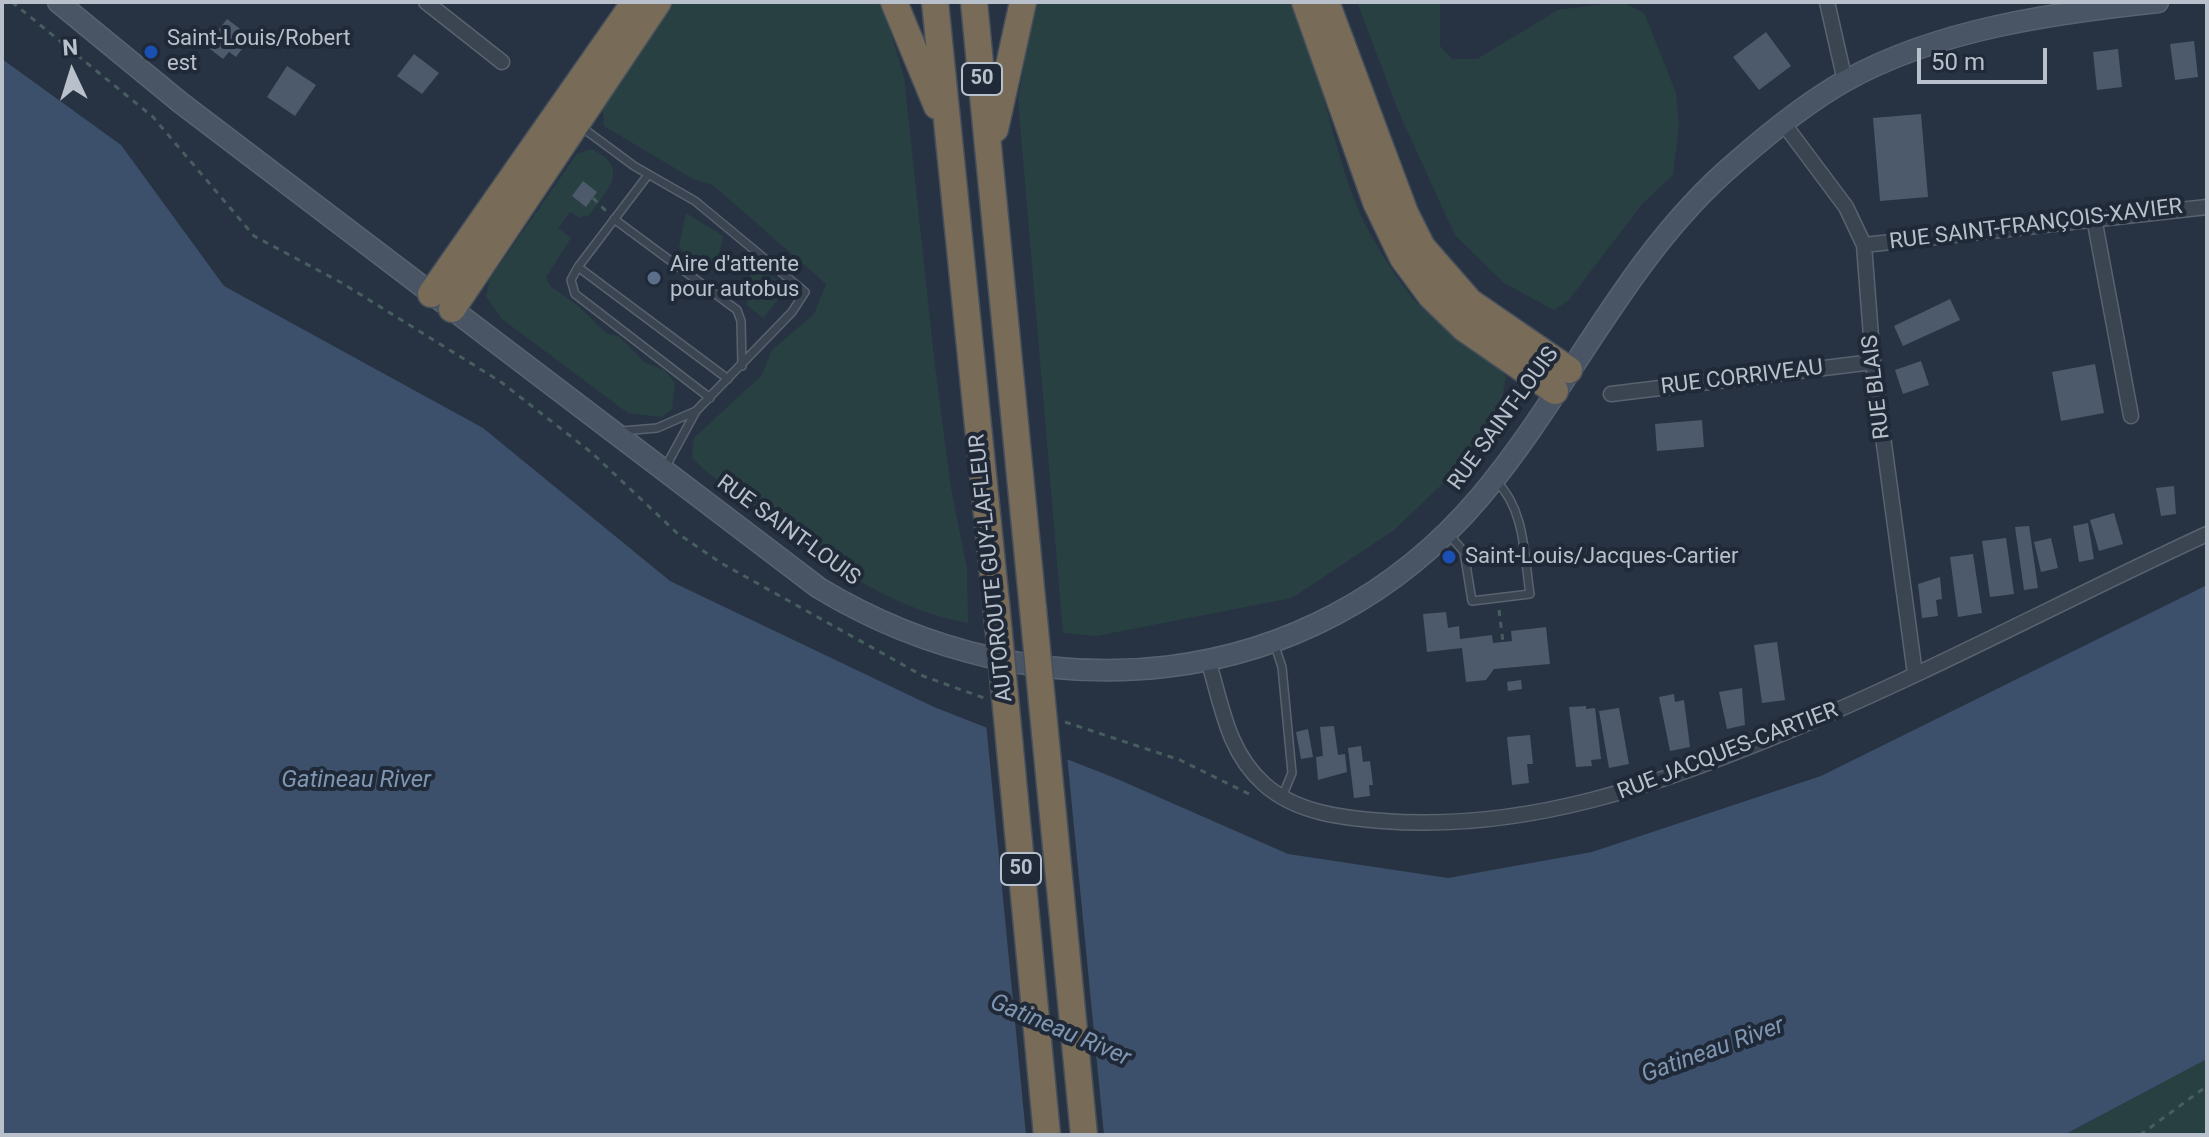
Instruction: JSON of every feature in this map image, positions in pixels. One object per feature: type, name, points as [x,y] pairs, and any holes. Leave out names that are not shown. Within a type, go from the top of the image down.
[{"type":"highway","points":[[442,301],[635,2]]},
{"type":"highway","points":[[442,301],[576,122],[658,2]]},
{"type":"highway","points":[[894,2],[948,137]]},
{"type":"highway","name":"AUTOROUTE GUY-LAFLEUR","points":[[935,2],[1047,1135]]},
{"type":"highway","name":"AUTOROUTE GUY-LAFLEUR","points":[[974,2],[1084,1135]]},
{"type":"highway","points":[[989,156],[1023,2]]},
{"type":"highway","points":[[1305,2],[1376,202],[1403,258],[1431,296],[1464,328],[1562,380]]},
{"type":"highway","points":[[1326,2],[1405,213],[1422,247],[1470,302],[1562,380]]},
{"type":"main road","name":"RUE SAINT-LOUIS","points":[[58,2],[181,103],[819,588],[875,618],[934,643],[989,658],[1064,671],[1134,671],[1208,660],[1273,641],[1360,599],[1410,564],[1447,532],[1494,479],[1628,279],[1670,228],[1732,165],[1845,81],[1917,51],[1973,34],[2054,16],[2158,2]]},
{"type":"street","points":[[426,2],[502,62]]},
{"type":"street","points":[[1827,2],[1845,81]]},
{"type":"street","name":"RUE BLAIS","points":[[1784,124],[1846,207],[1864,245],[1873,362],[1915,674]]},
{"type":"street","name":"RUE SAINT-FRANÇOIS-XAVIER","points":[[1864,245],[2207,207]]},
{"type":"street","points":[[2094,218],[2131,416]]},
{"type":"street","name":"RUE CORRIVEAU","points":[[1611,394],[1873,362]]},
{"type":"street","name":"RUE JACQUES-CARTIER","points":[[1208,660],[1236,751],[1255,775],[1282,797],[1340,817],[1403,823],[1470,822],[1541,813],[1608,798],[1682,774],[1832,713],[2207,534]]},
{"type":"lane","points":[[576,122],[648,175],[695,201],[803,289],[805,296],[742,366],[696,411],[664,470]]},
{"type":"lane","points":[[648,175],[571,280],[575,294],[710,398]]},
{"type":"lane","points":[[614,219],[737,310],[741,321],[742,366]]},
{"type":"lane","points":[[578,267],[728,379]]},
{"type":"lane","points":[[613,431],[657,428],[696,411]]},
{"type":"lane","points":[[1447,532],[1464,552],[1472,601],[1530,594],[1515,507],[1509,494],[1494,479]]},
{"type":"lane","points":[[1273,641],[1282,667],[1292,773],[1282,797]]},
{"type":"path","points":[[85,60],[91,53]]},
{"type":"path","points":[[593,198],[598,202]]},
{"type":"path","points":[[1498,598],[1503,642]]},
{"type":"path","points":[[2140,1135],[2207,1086]]},
{"type":"green space","points":[[668,2],[880,2],[883,6],[904,77],[935,367],[951,488],[967,569],[968,623],[908,605],[852,576],[719,482],[692,457],[694,438],[762,375],[772,350],[814,314],[826,284],[713,185],[693,179],[604,126],[602,97]]},
{"type":"green space","points":[[1038,2],[1290,2],[1314,63],[1351,190],[1379,249],[1422,308],[1488,357],[1506,377],[1500,409],[1460,467],[1394,530],[1292,598],[1096,636],[1063,633],[1018,99],[1032,16]]},
{"type":"green space","points":[[1357,2],[1440,2],[1440,46],[1452,59],[1477,59],[1558,10],[1621,2],[1644,13],[1676,93],[1679,126],[1673,175],[1643,203],[1568,301],[1554,310],[1504,283],[1455,235],[1400,115]]},
{"type":"green space","points":[[591,149],[611,164],[612,180],[588,217],[583,215],[580,218],[570,212],[558,228],[571,238],[546,277],[550,286],[577,305],[607,334],[619,336],[644,362],[664,370],[675,383],[672,409],[662,417],[628,413],[502,319],[486,296],[490,279],[576,155]]},
{"type":"green space","points":[[686,213],[723,236],[715,274],[679,248]]},
{"type":"green space","points":[[752,264],[785,285],[786,290],[763,318],[747,305]]},
{"type":"green space","points":[[2207,1059],[2207,1135],[2065,1135]]},
{"type":"water","name":"Gatineau River","points":[[2,59],[121,145],[224,286],[483,428],[670,581],[934,707],[1115,778],[1288,854],[1448,878],[1592,852],[1821,776],[2207,585],[2207,1059],[2064,1135],[2,1135]]},
{"type":"pier","points":[[986,723],[1067,755],[1104,1135],[1026,1135]]},
{"type":"building","points":[[227,19],[251,37],[236,57],[229,52],[223,59],[206,46]]},
{"type":"building","points":[[1766,32],[1791,66],[1759,90],[1733,57]]},
{"type":"building","points":[[2194,41],[2198,77],[2175,80],[2170,44]]},
{"type":"building","points":[[2118,49],[2122,87],[2097,90],[2093,52]]},
{"type":"building","points":[[414,54],[439,73],[422,94],[397,76]]},
{"type":"building","points":[[287,66],[316,85],[295,116],[267,97]]},
{"type":"building","points":[[1921,114],[1928,197],[1880,201],[1873,118]]},
{"type":"building","points":[[583,181],[597,192],[586,207],[572,196]]},
{"type":"building","points":[[1950,299],[1960,320],[1903,346],[1894,326]]},
{"type":"building","points":[[1921,361],[1929,385],[1903,394],[1895,370]]},
{"type":"building","points":[[2095,364],[2104,413],[2061,421],[2052,372]]},
{"type":"building","points":[[1702,420],[1704,447],[1657,451],[1655,424]]},
{"type":"building","points":[[2174,486],[2176,514],[2161,516],[2156,488]]},
{"type":"building","points":[[2114,513],[2123,544],[2099,551],[2090,520]]},
{"type":"building","points":[[2088,523],[2094,559],[2079,562],[2073,526]]},
{"type":"building","points":[[2029,526],[2038,588],[2024,590],[2015,527]]},
{"type":"building","points":[[2006,538],[2014,594],[1990,597],[1982,541]]},
{"type":"building","points":[[2051,538],[2058,568],[2041,572],[2034,542]]},
{"type":"building","points":[[1973,554],[1982,613],[1958,617],[1950,557]]},
{"type":"building","points":[[1940,577],[1942,599],[1936,600],[1938,616],[1922,618],[1918,584]]},
{"type":"building","points":[[1446,612],[1448,628],[1459,626],[1460,639],[1492,635],[1493,643],[1512,641],[1511,631],[1546,627],[1550,664],[1494,669],[1486,680],[1466,682],[1462,648],[1427,652],[1423,614]]},
{"type":"building","points":[[1777,642],[1785,700],[1762,703],[1754,645]]},
{"type":"building","points":[[1521,680],[1522,689],[1508,691],[1507,682]]},
{"type":"building","points":[[1742,688],[1745,725],[1727,729],[1719,692]]},
{"type":"building","points":[[1674,694],[1675,702],[1684,700],[1690,747],[1670,751],[1659,697]]},
{"type":"building","points":[[1586,706],[1586,709],[1595,708],[1601,759],[1591,760],[1592,766],[1576,767],[1569,707]]},
{"type":"building","points":[[1619,708],[1629,764],[1609,768],[1599,711]]},
{"type":"building","points":[[1334,726],[1338,755],[1345,754],[1347,772],[1318,780],[1316,757],[1323,756],[1320,727]]},
{"type":"building","points":[[1308,729],[1313,757],[1301,759],[1296,732]]},
{"type":"building","points":[[1530,735],[1533,764],[1527,764],[1529,783],[1512,785],[1507,737]]},
{"type":"building","points":[[1361,746],[1363,762],[1370,761],[1373,785],[1369,785],[1370,796],[1354,798],[1348,748]]},
{"type":"place","name":"Saint-Louis/Robert est","points":[[151,52]]},
{"type":"place","name":"Aire d'attente pour autobus","points":[[654,278]]},
{"type":"place","name":"Saint-Louis/Jacques-Cartier","points":[[1449,557]]}]
